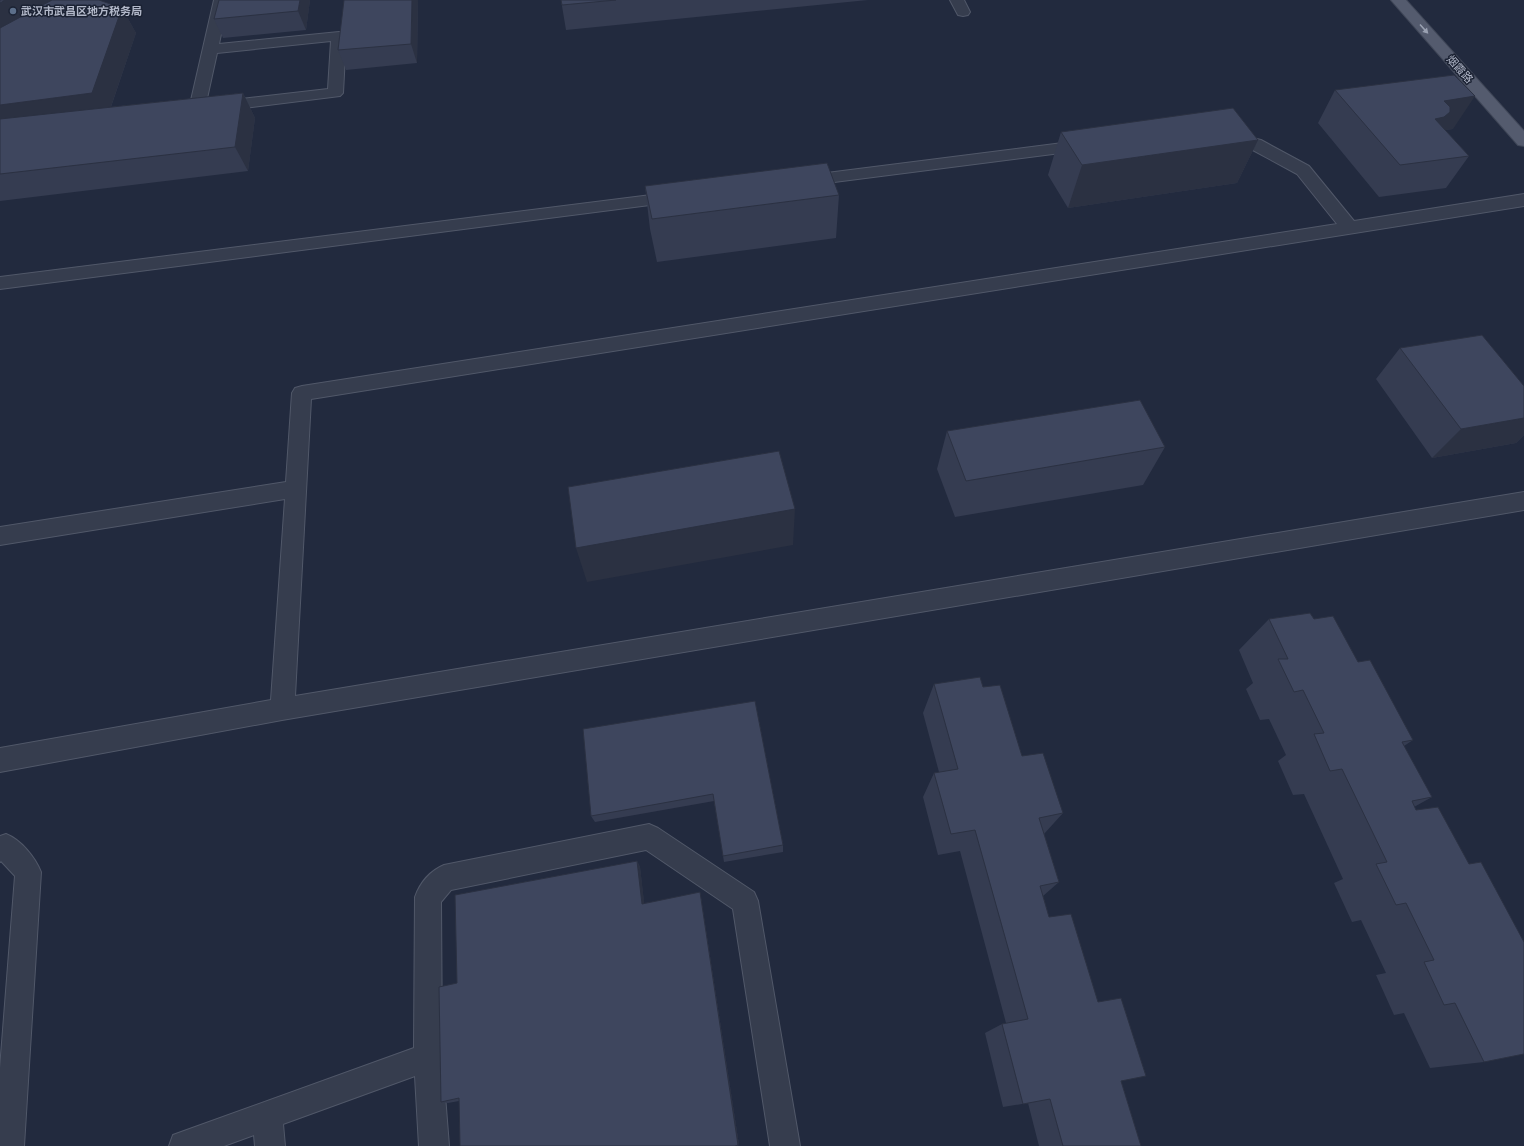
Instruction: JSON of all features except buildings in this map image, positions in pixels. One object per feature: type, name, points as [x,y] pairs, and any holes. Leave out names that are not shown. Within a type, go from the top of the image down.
[{"type":"main road","name":"烟霞路","points":[[1398,0],[1522,131]]},
{"type":"main road","name":"烟霞路","points":[[1413,0],[1522,131]]},
{"type":"street","points":[[210,49],[339,36],[335,92],[197,108],[220,0]]},
{"type":"street","points":[[1210,132],[1255,144],[1303,170],[1350,228]]},
{"type":"street","points":[[791,183],[1099,143]]},
{"type":"street","points":[[0,283],[688,196]]},
{"type":"street","points":[[282,709],[302,393],[1524,200]]},
{"type":"street","points":[[0,536],[295,488]]},
{"type":"street","points":[[0,760],[282,709],[1524,501]]},
{"type":"street","points":[[434,1146],[428,1057],[428,897],[444,878],[649,838],[744,901],[785,1146]]},
{"type":"street","points":[[0,849],[6,847],[28,872],[9,1146]]},
{"type":"street","points":[[184,1146],[428,1057]]},
{"type":"street","points":[[268,1115],[270,1146]]},
{"type":"place","name":"武汉市武昌区地方税务局","points":[[13,11]]}]
